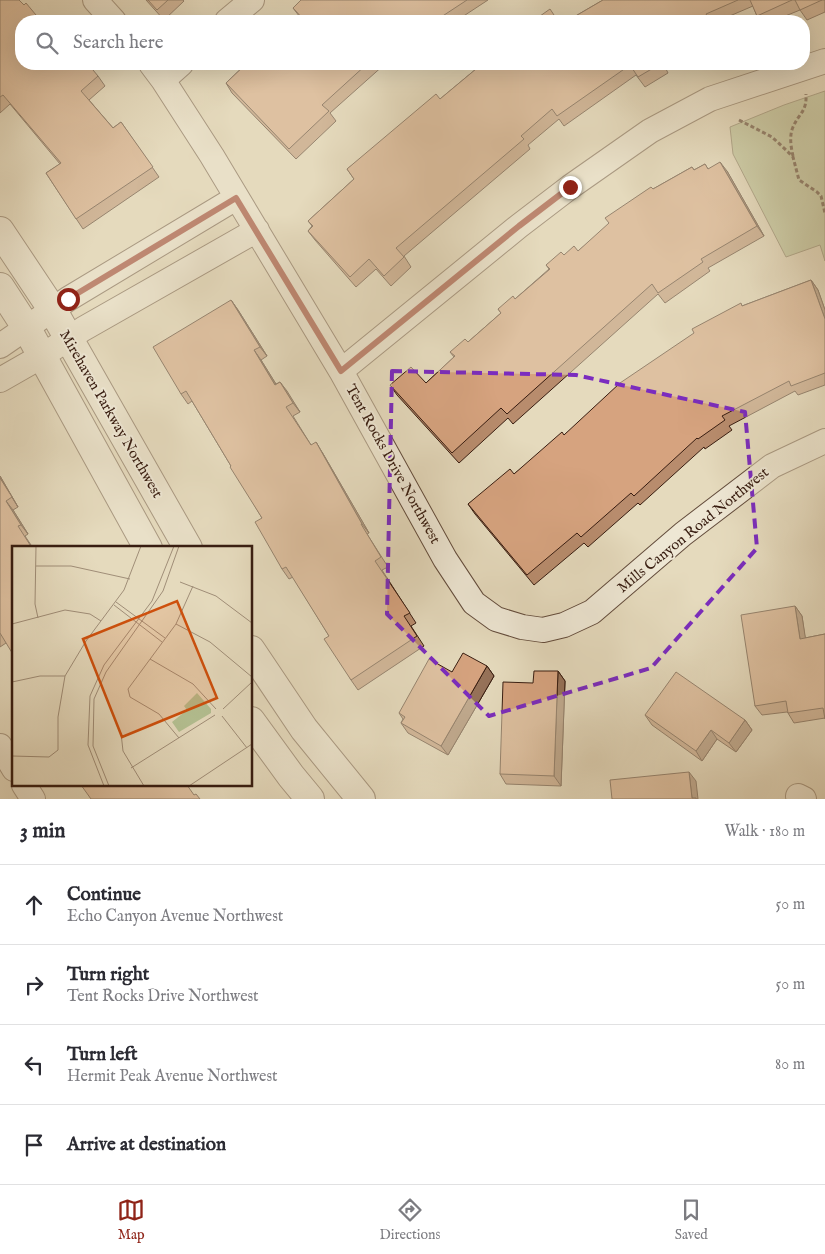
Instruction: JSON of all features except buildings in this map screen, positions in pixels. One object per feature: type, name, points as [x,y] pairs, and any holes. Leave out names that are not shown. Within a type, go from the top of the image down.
[{"type":"street","points":[[96,0],[109,15]]},
{"type":"street","points":[[234,15],[252,0]]},
{"type":"street","points":[[810,66],[825,61]]},
{"type":"street","points":[[341,371],[519,226],[570,187],[650,131],[710,99],[798,70]]},
{"type":"street","name":"Tent Rocks Drive Northwest","points":[[157,72],[257,230],[341,371],[445,559],[474,603],[496,619],[522,627],[543,630],[564,625]]},
{"type":"street","points":[[0,346],[52,310],[236,198]]},
{"type":"street","points":[[0,380],[92,324],[257,230]]},
{"type":"street","name":"Mirehaven Parkway Northwest","points":[[0,231],[52,310],[187,546]]},
{"type":"street","name":"Mirehaven Parkway Northwest","points":[[0,287],[26,327],[147,546]]},
{"type":"street","name":"Mills Canyon Road Northwest","points":[[564,625],[592,612],[683,534],[772,466],[825,441]]},
{"type":"street","points":[[252,651],[304,729],[361,799]]},
{"type":"street","points":[[252,722],[310,799]]},
{"type":"street","points":[[0,746],[12,766]]},
{"type":"street","points":[[25,786],[33,799]]},
{"type":"path","points":[[806,93],[805,107],[793,127],[791,135],[793,157],[799,180],[821,196],[825,213]]},
{"type":"path","points":[[739,120],[772,137],[793,157]]},
{"type":"highlighted area","points":[[392,371],[576,375],[745,412],[757,548],[651,668],[489,716],[387,614]]},
{"type":"green space","points":[[825,91],[825,261],[820,245],[786,257],[733,154],[730,127]]},
{"type":"route","points":[[68,299],[236,198],[341,371],[519,226],[570,187]]}]
